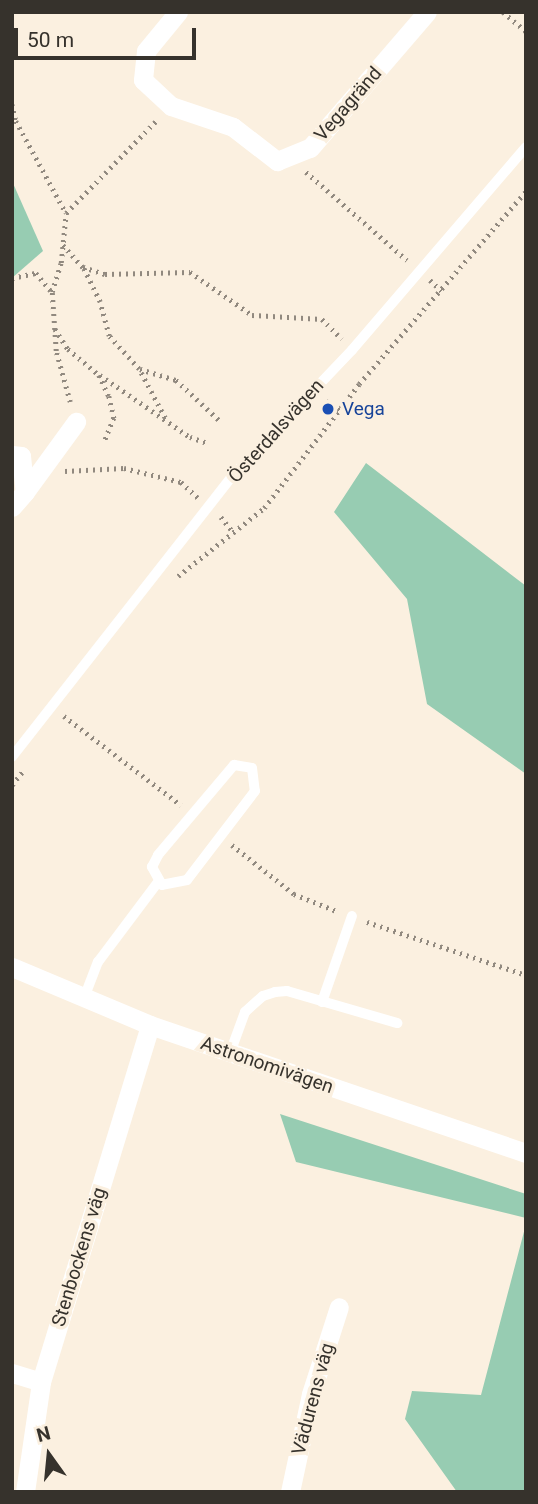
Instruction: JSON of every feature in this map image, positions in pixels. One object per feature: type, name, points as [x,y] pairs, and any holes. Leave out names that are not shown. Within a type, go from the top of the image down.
[{"type":"street","points":[[178,12],[146,51],[143,80],[171,106],[233,127],[277,161],[288,157]]},
{"type":"street","name":"Vegagränd","points":[[288,157],[310,148],[427,12]]},
{"type":"street","points":[[24,492],[76,422]]},
{"type":"street","points":[[12,455],[21,456],[24,492]]},
{"type":"street","name":"Astronomivägen","points":[[12,967],[150,1025],[526,1153]]},
{"type":"street","name":"Stenbockens väg","points":[[25,1492],[41,1382],[150,1025]]},
{"type":"street","name":"Vädurens väg","points":[[290,1492],[311,1394],[339,1307]]},
{"type":"street","points":[[12,1373],[41,1382]]},
{"type":"lane","name":"Österdalsvägen","points":[[12,757],[270,432],[352,350],[526,147]]},
{"type":"lane","points":[[240,764],[252,768],[255,791],[187,880],[170,886],[158,882],[152,867],[158,855],[191,813],[228,768],[240,764]]},
{"type":"lane","points":[[85,998],[99,962],[158,882]]},
{"type":"lane","points":[[323,1002],[352,916]]},
{"type":"lane","points":[[230,1053],[244,1012],[262,996],[287,991],[397,1023]]},
{"type":"path","points":[[503,12],[526,32]]},
{"type":"path","points":[[12,104],[16,121],[66,213],[63,244],[52,292],[56,351],[76,422]]},
{"type":"path","points":[[66,213],[171,106]]},
{"type":"path","points":[[288,157],[442,291]]},
{"type":"path","points":[[24,492],[85,467],[124,468],[181,482],[234,533],[264,508],[340,410],[526,191]]},
{"type":"path","points":[[63,244],[83,267],[100,302],[109,336],[139,369],[165,418]]},
{"type":"path","points":[[83,267],[105,274],[190,272],[252,315],[322,319],[352,350]]},
{"type":"path","points":[[12,278],[36,273],[52,292]]},
{"type":"path","points":[[55,328],[68,349],[99,375],[190,437],[207,443]]},
{"type":"path","points":[[139,369],[176,380],[219,421]]},
{"type":"path","points":[[99,375],[114,418],[105,440]]},
{"type":"path","points":[[326,400],[340,410]]},
{"type":"path","points":[[64,716],[191,813]]},
{"type":"path","points":[[222,837],[294,894],[526,975]]},
{"type":"green space","points":[[12,181],[43,251],[12,278]]},
{"type":"green space","points":[[366,463],[526,586],[526,774],[427,704],[407,599],[334,512]]},
{"type":"green space","points":[[280,1114],[526,1194],[526,1218],[296,1162]]},
{"type":"green space","points":[[526,1224],[526,1492],[457,1492],[405,1419],[412,1391],[481,1395]]},
{"type":"place","name":"Vega","points":[[328,409]]}]
